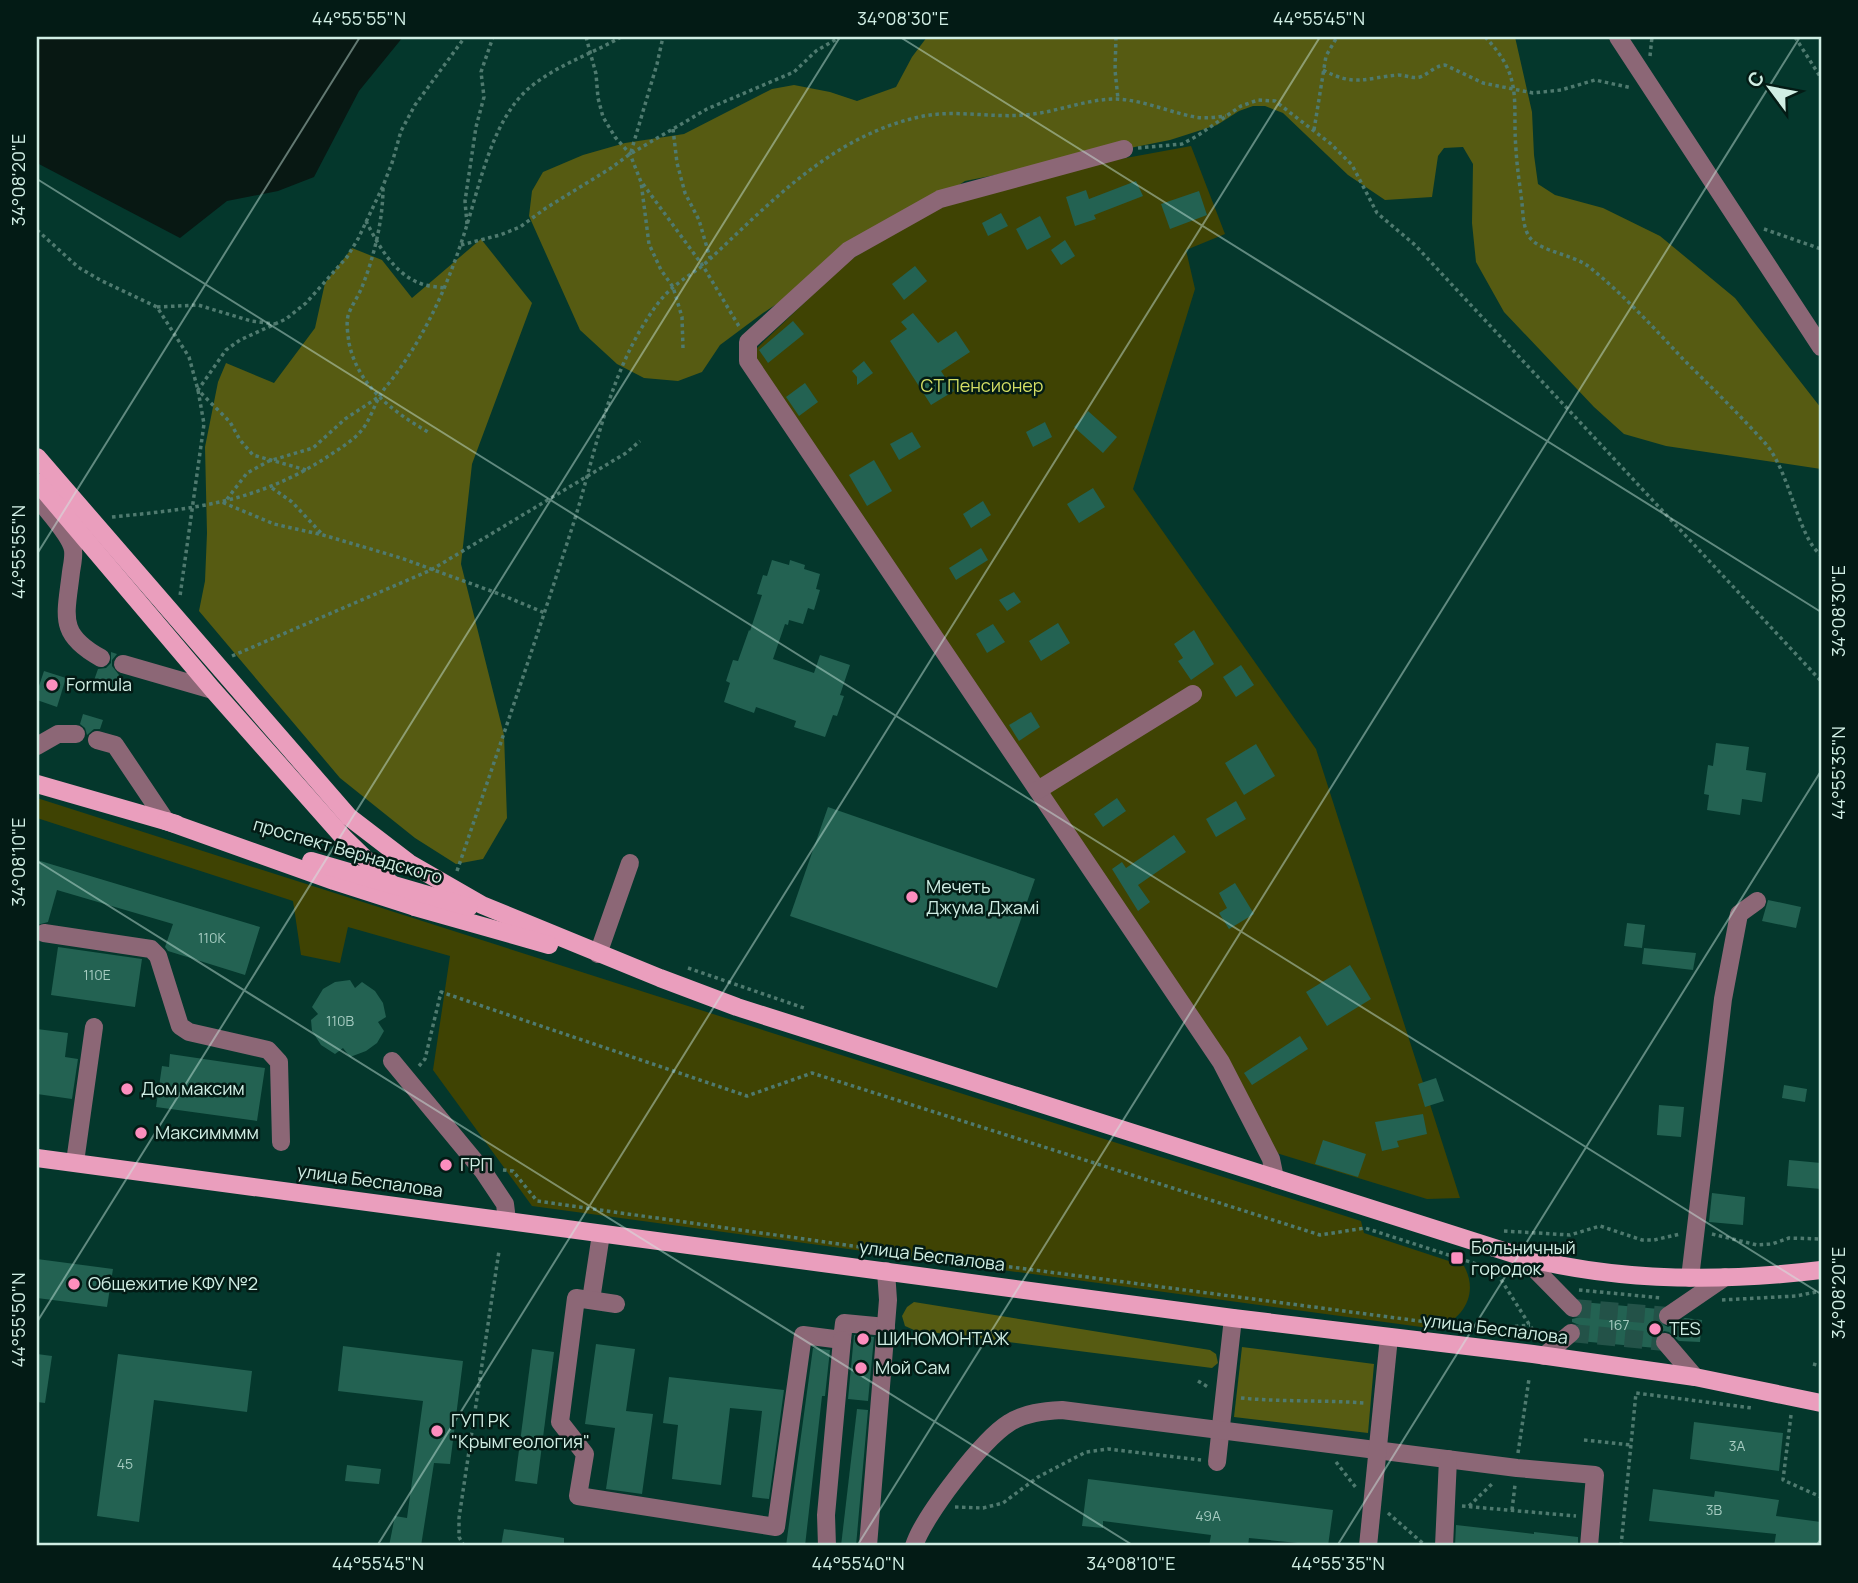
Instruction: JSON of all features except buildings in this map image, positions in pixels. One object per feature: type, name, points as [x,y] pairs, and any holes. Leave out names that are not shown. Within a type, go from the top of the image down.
[{"type":"main road","points":[[37,457],[349,817],[408,863],[458,892],[519,922],[737,1007],[1523,1257],[1579,1270],[1629,1276],[1770,1276],[1821,1270]]},
{"type":"main road","points":[[37,482],[213,690],[344,838],[415,907]]},
{"type":"main road","name":"проспект Вернадского","points":[[37,784],[519,922]]},
{"type":"main road","name":"проспект Вернадского","points":[[166,821],[415,907],[660,978]]},
{"type":"main road","name":"улица Беспалова","points":[[37,1158],[1233,1318],[1544,1356],[1695,1377],[1821,1403]]},
{"type":"lane","points":[[1618,37],[1821,347]]},
{"type":"lane","points":[[1124,149],[940,199],[849,250],[748,342],[748,361],[1221,1062],[1271,1159],[1275,1178]]},
{"type":"lane","points":[[37,497],[68,538],[73,550],[66,609],[69,629],[80,647],[101,658]]},
{"type":"lane","points":[[123,664],[213,690]]},
{"type":"lane","points":[[1038,790],[1193,694]]},
{"type":"lane","points":[[37,746],[58,734],[76,734]]},
{"type":"lane","points":[[97,740],[115,745],[166,821]]},
{"type":"lane","points":[[598,954],[630,863]]},
{"type":"lane","points":[[1690,1278],[1723,999],[1739,914],[1757,901]]},
{"type":"lane","points":[[44,933],[151,949],[158,956],[180,1026],[189,1032],[268,1051],[274,1055],[279,1062],[281,1142]]},
{"type":"lane","points":[[75,1162],[94,1027]]},
{"type":"lane","points":[[392,1061],[480,1167],[505,1204],[507,1220]]},
{"type":"lane","points":[[591,1300],[601,1234]]},
{"type":"lane","points":[[1523,1257],[1573,1308]]},
{"type":"lane","points":[[868,1546],[888,1300],[886,1271]]},
{"type":"lane","points":[[1668,1316],[1726,1277]]},
{"type":"lane","points":[[616,1304],[576,1298],[560,1422],[584,1454],[578,1496],[776,1527],[803,1335],[842,1340]]},
{"type":"lane","points":[[1216,1462],[1233,1318]]},
{"type":"lane","points":[[827,1546],[826,1515],[844,1322],[886,1327]]},
{"type":"lane","points":[[1544,1356],[1571,1333]]},
{"type":"lane","points":[[1368,1546],[1389,1337]]},
{"type":"lane","points":[[1665,1342],[1695,1377]]},
{"type":"lane","points":[[914,1546],[922,1526],[936,1506],[990,1439],[1010,1422],[1040,1412],[1062,1410],[1517,1468],[1595,1475],[1589,1546]]},
{"type":"lane","points":[[1444,1546],[1448,1459]]},
{"type":"path","points":[[198,390],[226,350],[240,340],[286,320],[306,303],[347,257],[383,186],[401,131],[415,105],[465,37]]},
{"type":"path","points":[[467,226],[465,201],[476,128],[484,97],[481,72],[493,37]]},
{"type":"path","points":[[586,37],[603,117],[615,138],[630,154],[641,182],[649,244],[661,270],[673,287],[682,317],[683,348]]},
{"type":"path","points":[[224,503],[247,473],[269,461],[313,448],[345,419],[379,397],[401,372],[445,288],[492,147],[507,116],[527,90],[573,59],[621,37]]},
{"type":"path","points":[[630,154],[663,37]]},
{"type":"path","points":[[461,245],[520,227],[630,154],[707,109],[782,79],[794,72],[816,51],[840,37]]},
{"type":"path","points":[[1116,37],[1118,99]]},
{"type":"path","points":[[1314,130],[1326,56],[1337,37]]},
{"type":"path","points":[[1485,37],[1511,77],[1515,90],[1515,149],[1525,224],[1531,239],[1547,249],[1566,254],[1586,265],[1639,313],[1767,445],[1788,482],[1815,551],[1821,555]]},
{"type":"path","points":[[1795,37],[1821,78]]},
{"type":"path","points":[[1323,70],[1348,81],[1362,81],[1401,75],[1418,78],[1444,65],[1466,76],[1515,90],[1541,93],[1595,80],[1655,94]]},
{"type":"path","points":[[455,878],[545,613],[613,388],[638,335],[654,309],[673,287],[703,265],[781,191],[812,167],[857,139],[885,126],[950,112],[1020,116],[1045,113],[1097,100],[1118,99],[1195,117],[1226,116]]},
{"type":"path","points":[[1124,149],[1182,144],[1241,106],[1268,100],[1284,106],[1353,165],[1377,213],[1415,245],[1821,681]]},
{"type":"path","points":[[673,129],[677,163],[685,193],[699,220],[710,258]]},
{"type":"path","points":[[641,182],[703,265],[748,342]]},
{"type":"path","points":[[383,186],[383,206],[376,240],[362,287],[347,318],[353,359],[362,377],[379,397],[399,415],[428,432]]},
{"type":"path","points":[[1737,219],[1821,249]]},
{"type":"path","points":[[366,221],[387,257],[416,282],[445,288]]},
{"type":"path","points":[[37,230],[78,267],[158,307],[198,305],[251,321],[276,324]]},
{"type":"path","points":[[158,307],[189,357],[204,424],[179,603],[171,611]]},
{"type":"path","points":[[198,390],[230,422],[253,455],[306,470]]},
{"type":"path","points":[[105,518],[192,509],[224,503],[272,488],[346,445],[372,416],[379,397]]},
{"type":"path","points":[[223,660],[431,570],[626,453],[640,441]]},
{"type":"path","points":[[272,488],[292,502],[323,535]]},
{"type":"path","points":[[224,503],[274,524],[401,558],[545,613]]},
{"type":"path","points":[[677,964],[814,1012]]},
{"type":"path","points":[[409,1079],[425,1059],[441,992],[747,1096],[812,1073],[1320,1235],[1366,1228],[1495,1270],[1534,1332]]},
{"type":"path","points":[[480,1167],[513,1171],[537,1201],[1448,1325]]},
{"type":"path","points":[[1494,1231],[1570,1235],[1600,1226],[1642,1240],[1695,1232],[1757,1245],[1772,1244],[1789,1238],[1821,1239]]},
{"type":"path","points":[[464,1546],[459,1537],[459,1518],[499,1251]]},
{"type":"path","points":[[1486,1329],[1530,1325]]},
{"type":"path","points":[[1813,1364],[1821,1366]]},
{"type":"path","points":[[1512,1510],[1529,1379]]},
{"type":"path","points":[[1621,1546],[1636,1393],[1753,1408]]},
{"type":"path","points":[[1224,1396],[1282,1402],[1304,1399],[1382,1404]]},
{"type":"path","points":[[1801,1417],[1791,1415],[1783,1480],[1821,1497]]},
{"type":"path","points":[[1584,1440],[1631,1445]]},
{"type":"path","points":[[936,1506],[983,1508],[1003,1503],[1038,1477],[1086,1452],[1108,1449],[1216,1462]]},
{"type":"path","points":[[1446,1504],[1592,1518]]},
{"type":"green space","points":[[927,37],[1515,37],[1532,112],[1538,184],[1555,195],[1603,208],[1660,236],[1735,298],[1821,408],[1821,469],[1666,446],[1624,434],[1594,407],[1504,312],[1476,262],[1472,223],[1473,164],[1463,147],[1444,148],[1438,156],[1432,197],[1385,200],[1348,175],[1283,113],[1265,106],[1253,106],[1239,111],[1217,125],[1170,140],[965,181],[763,313],[720,345],[702,372],[678,381],[644,378],[617,364],[580,330],[529,216],[532,191],[543,172],[583,155],[625,143],[684,134],[772,89],[794,85],[857,101],[896,87],[912,57]]},
{"type":"green space","name":"СТ Пенсионер","points":[[1191,146],[1225,234],[1186,250],[1195,289],[1133,489],[1316,749],[1460,1198],[1427,1199],[1273,1152],[755,364],[755,350],[848,261],[936,209],[1104,162]]},
{"type":"green space","points":[[481,239],[532,303],[472,464],[461,564],[504,735],[507,818],[483,859],[456,864],[415,838],[340,778],[199,611],[205,581],[207,533],[205,447],[218,382],[226,363],[274,383],[315,328],[325,283],[352,248],[382,260],[412,298]]},
{"type":"green space","points":[[37,798],[1361,1221],[1364,1233],[1464,1266],[1470,1286],[1466,1304],[1454,1319],[1436,1329],[532,1206],[433,1070],[450,956],[348,927],[340,963],[301,955],[293,901],[37,818]]},
{"type":"green space","points":[[914,1302],[1210,1350],[1216,1354],[1218,1363],[1212,1368],[914,1330],[905,1326],[902,1316]]},
{"type":"green space","points":[[1242,1347],[1374,1364],[1368,1433],[1234,1417]]},
{"type":"shaded area","points":[[37,37],[403,37],[359,91],[314,177],[278,191],[227,201],[180,238],[37,163]]},
{"type":"tunnel","points":[[1573,1308],[1668,1316]]},
{"type":"tunnel","points":[[1571,1333],[1665,1342]]},
{"type":"place","name":"Formula","points":[[52,685]]},
{"type":"place","name":"Мечеть Джума Джамі","points":[[912,897]]},
{"type":"place","name":"Дом максим","points":[[127,1089]]},
{"type":"place","name":"Максимммм","points":[[141,1133]]},
{"type":"place","name":"ГРП","points":[[446,1165]]},
{"type":"place","name":"Больничный городок","points":[[1457,1258]]},
{"type":"place","name":"Общежитие КФУ №2","points":[[74,1284]]},
{"type":"place","name":"TES","points":[[1655,1329]]},
{"type":"place","name":"ШИНОМОНТАЖ","points":[[863,1339]]},
{"type":"place","name":"Мой Сам","points":[[861,1368]]},
{"type":"place","name":"ГУП РК \"Крымгеология\"","points":[[437,1431]]}]
